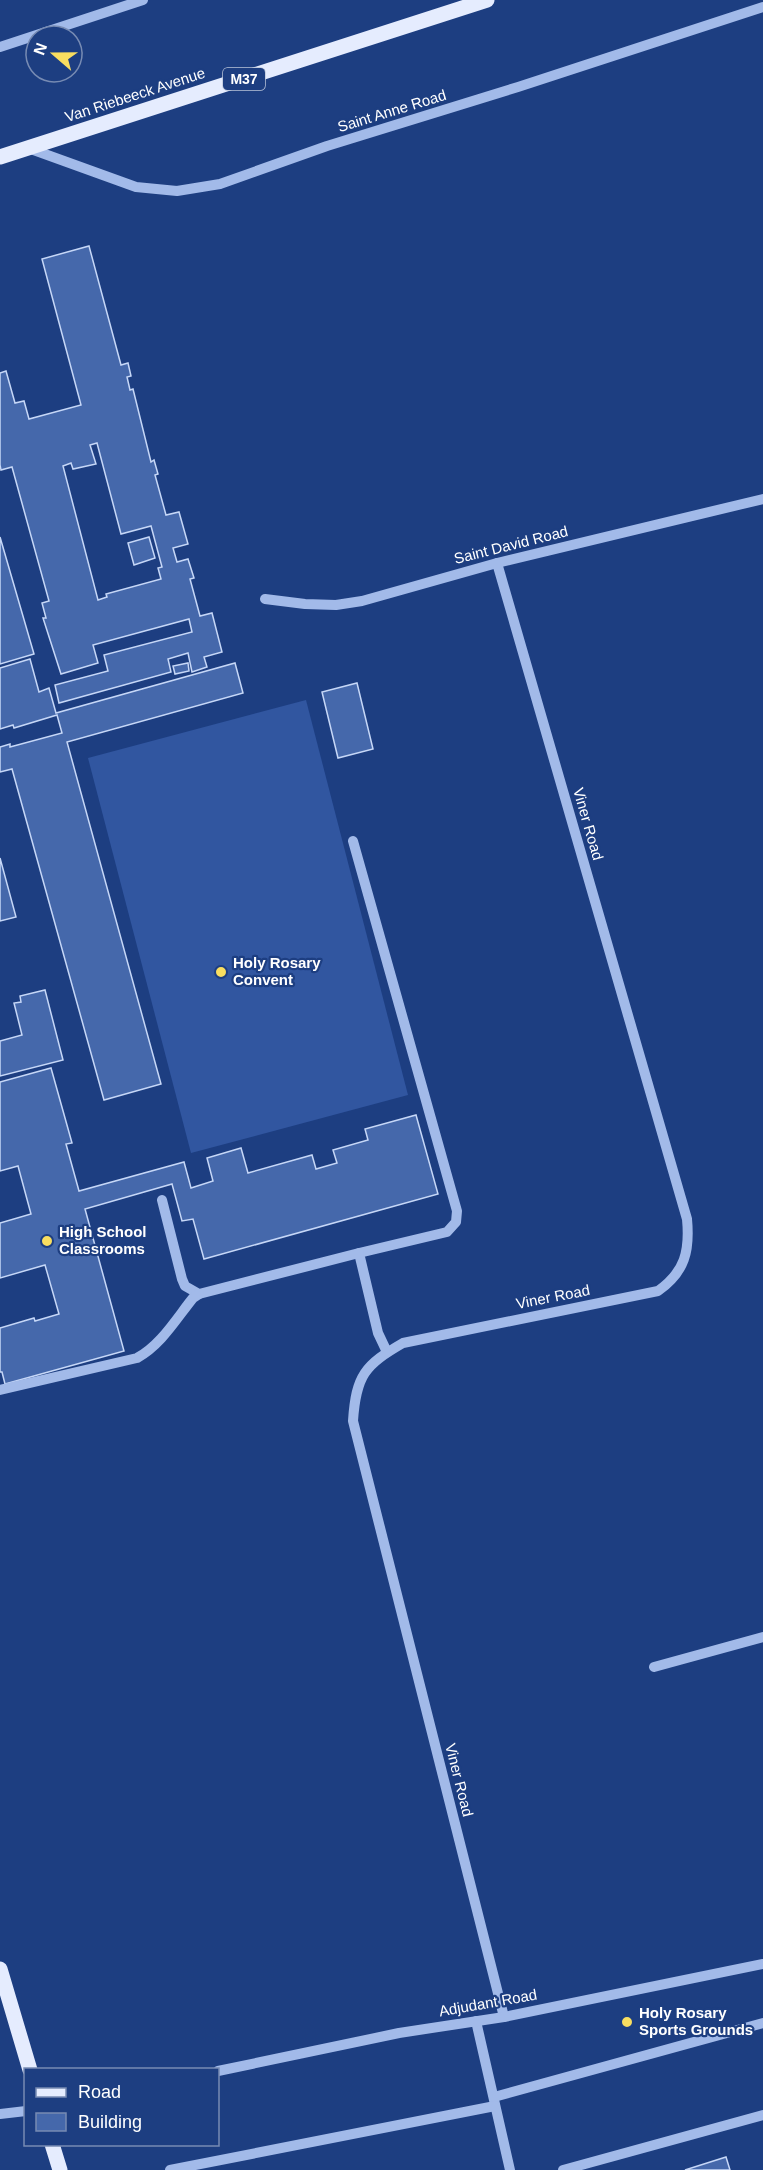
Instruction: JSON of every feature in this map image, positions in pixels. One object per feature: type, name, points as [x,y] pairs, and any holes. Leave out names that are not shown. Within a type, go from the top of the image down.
[{"type":"main road","name":"Van Riebeeck Avenue","points":[[0,157],[487,0]]},
{"type":"main road","points":[[0,1969],[29,2068]]},
{"type":"main road","points":[[52,2146],[60,2170]]},
{"type":"street","points":[[0,47],[143,0]]},
{"type":"street","name":"Saint Anne Road","points":[[28,148],[136,187],[177,191],[220,184],[327,146],[507,91],[763,7]]},
{"type":"street","name":"Saint David Road","points":[[265,598],[305,604],[362,601],[497,563],[763,499]]},
{"type":"street","name":"Viner Road","points":[[497,563],[687,1219],[690,1242],[682,1264],[672,1281],[658,1291],[403,1343],[377,1358],[363,1376],[355,1399],[353,1420],[504,2017]]},
{"type":"street","points":[[0,1390],[137,1358],[148,1352],[199,1293],[447,1232],[456,1222],[458,1211],[353,841]]},
{"type":"street","points":[[162,1200],[182,1279],[185,1286],[199,1293]]},
{"type":"street","points":[[359,1253],[378,1333],[387,1352]]},
{"type":"street","points":[[654,1667],[763,1637]]},
{"type":"street","name":"Adjudant Road","points":[[219,2071],[399,2033],[504,2017],[763,1964]]},
{"type":"street","points":[[476,2022],[510,2170]]},
{"type":"street","points":[[170,2170],[494,2101],[763,2023]]},
{"type":"street","points":[[0,2114],[24,2111]]},
{"type":"street","points":[[563,2170],[763,2115]]},
{"type":"shaded area","points":[[306,700],[408,1095],[191,1153],[88,758]]},
{"type":"building","points":[[89,246],[121,365],[128,363],[131,376],[127,377],[130,390],[133,389],[151,462],[154,460],[158,474],[155,475],[166,515],[179,512],[188,544],[173,548],[177,562],[188,559],[194,578],[190,579],[200,616],[212,613],[222,652],[204,657],[207,667],[192,672],[188,653],[168,659],[171,672],[59,703],[55,685],[108,671],[104,655],[192,632],[189,619],[93,645],[98,663],[61,674],[43,618],[46,618],[42,603],[49,601],[12,467],[1,470],[0,465],[0,373],[6,371],[15,403],[24,401],[29,419],[81,405],[42,259]],"holes":[[[97,443],[121,534],[151,526],[162,567],[158,568],[161,579],[106,594],[107,597],[98,600],[63,466],[71,463],[73,469],[96,464],[90,445]]]},
{"type":"building","points":[[0,537],[34,654],[0,664]]},
{"type":"building","points":[[149,537],[155,558],[134,565],[128,543]]},
{"type":"building","points":[[30,659],[39,692],[49,688],[56,713],[235,663],[243,693],[67,742],[161,1084],[104,1100],[12,769],[0,772],[0,747],[10,744],[10,747],[62,733],[57,715],[14,728],[13,725],[0,729],[0,668]]},
{"type":"building","points":[[188,663],[189,671],[175,674],[173,666]]},
{"type":"building","points":[[357,683],[373,749],[338,758],[322,692]]},
{"type":"building","points":[[0,858],[16,917],[0,921]]},
{"type":"building","points":[[45,990],[63,1060],[0,1076],[0,1041],[22,1035],[14,1003],[21,1002],[20,996]]},
{"type":"building","name":"High School Classrooms","points":[[51,1068],[72,1143],[66,1144],[79,1191],[184,1162],[191,1188],[213,1181],[207,1158],[241,1148],[248,1173],[312,1155],[316,1169],[337,1163],[333,1150],[368,1140],[365,1129],[416,1115],[438,1194],[204,1259],[193,1219],[182,1221],[172,1184],[85,1209],[124,1351],[5,1384],[2,1372],[0,1372],[0,1328],[34,1318],[35,1321],[59,1314],[45,1265],[0,1278],[0,1223],[31,1214],[18,1166],[0,1171],[0,1082]]},
{"type":"building","points":[[726,2157],[730,2170],[685,2170]]},
{"type":"place","name":"Holy Rosary Convent","points":[[221,972]]},
{"type":"place","name":"High School Classrooms","points":[[47,1241]]},
{"type":"place","name":"Holy Rosary Sports Grounds","points":[[627,2022]]}]
